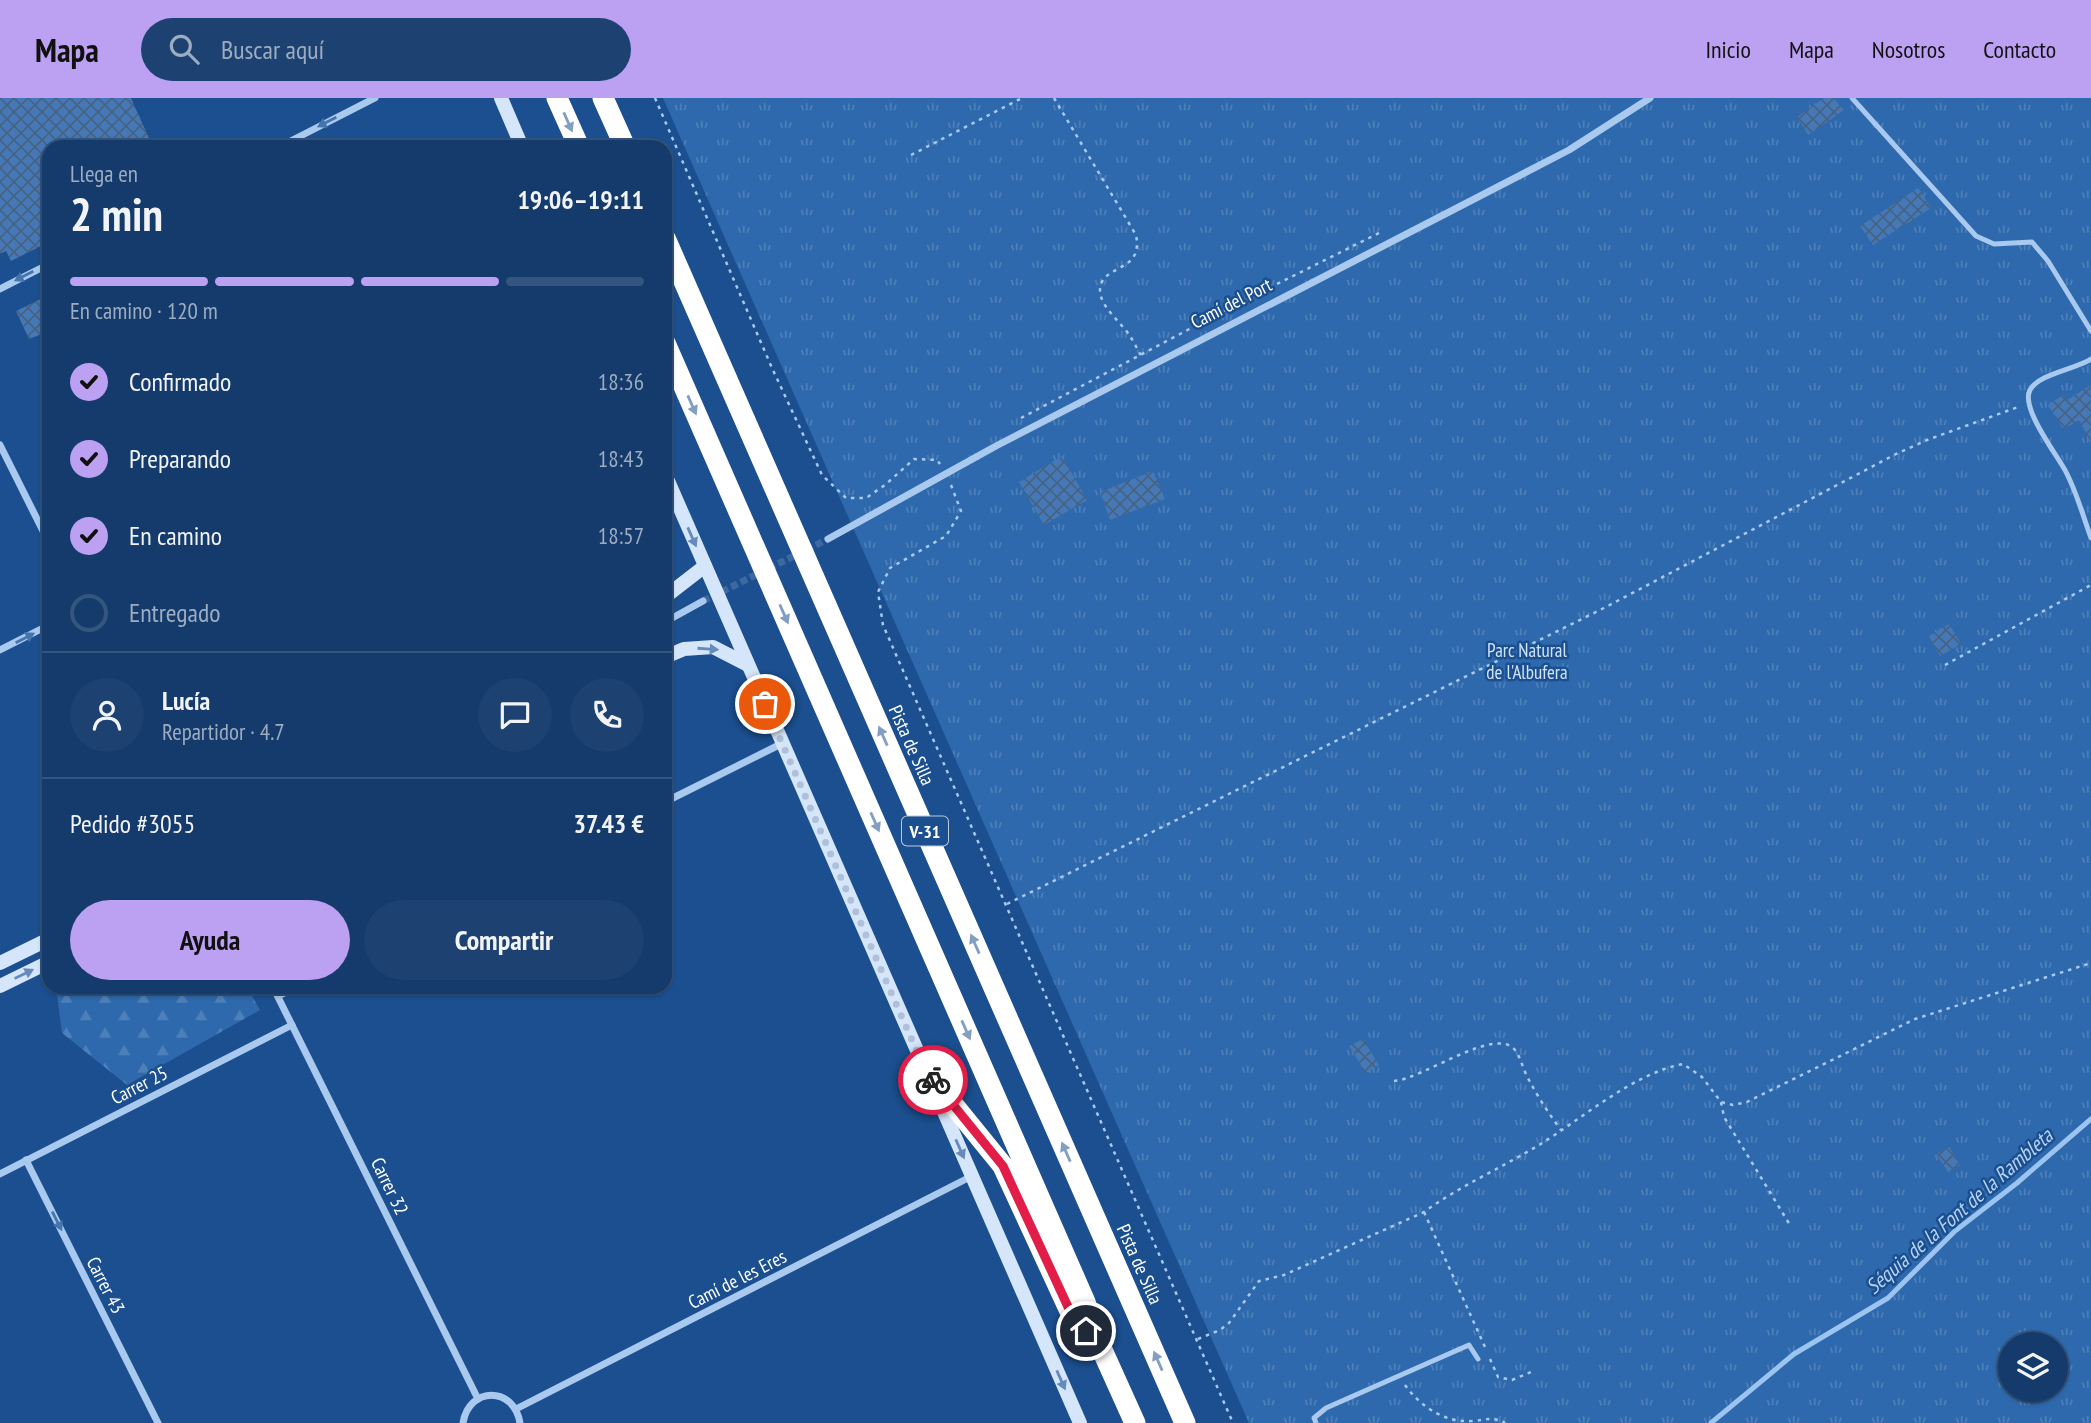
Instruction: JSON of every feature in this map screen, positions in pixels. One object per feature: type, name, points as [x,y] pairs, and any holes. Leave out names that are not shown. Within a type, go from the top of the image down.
[{"type":"highway","points":[[557,98],[576,140]]},
{"type":"highway","points":[[603,98],[622,140]]},
{"type":"highway","name":"Pista de Silla","points":[[672,254],[1185,1423]]},
{"type":"highway","name":"V-31","points":[[672,359],[1085,1302],[1103,1352],[1135,1423]]},
{"type":"highway","points":[[925,1070],[1003,1166],[1069,1309],[1103,1352]]},
{"type":"street","points":[[293,140],[375,98]]},
{"type":"street","points":[[501,98],[519,140]]},
{"type":"street","name":"Camí del Port","points":[[828,538],[946,472],[1569,150],[1650,98]]},
{"type":"street","points":[[0,289],[42,268]]},
{"type":"street","points":[[0,445],[42,529]]},
{"type":"street","points":[[672,490],[1080,1423]]},
{"type":"street","points":[[672,592],[705,566]]},
{"type":"street","points":[[672,618],[703,601]]},
{"type":"street","points":[[0,650],[42,629]]},
{"type":"street","points":[[672,654],[684,649],[713,646],[748,665]]},
{"type":"street","points":[[672,798],[783,743]]},
{"type":"street","points":[[0,963],[42,942]]},
{"type":"street","points":[[0,986],[42,965]]},
{"type":"street","points":[[278,996],[282,994]]},
{"type":"street","name":"Carrer 32","points":[[278,996],[478,1399]]},
{"type":"street","name":"Carrer 25","points":[[0,1174],[292,1025]]},
{"type":"street","name":"Carrer 43","points":[[26,1160],[158,1423]]},
{"type":"street","name":"Camí de les Eres","points":[[516,1409],[972,1176]]},
{"type":"street","points":[[463,1423],[466,1412],[478,1399],[496,1395],[505,1398],[516,1409],[520,1423]]},
{"type":"lane","points":[[1852,98],[1976,236],[1994,244],[2032,242],[2048,261],[2091,331]]},
{"type":"lane","points":[[2091,359],[2040,380],[2029,390],[2028,404],[2067,473],[2091,538]]},
{"type":"lane","points":[[1316,1423],[1314,1418],[1326,1408],[1469,1345],[1478,1359]]},
{"type":"path","points":[[655,98],[772,368],[822,475],[846,499],[866,498],[914,459],[937,460],[946,472],[961,511],[946,536],[890,568],[878,592],[883,625],[1233,1423]]},
{"type":"path","points":[[911,155],[1021,98]]},
{"type":"path","points":[[1054,98],[1136,235],[1139,248],[1135,257],[1108,275],[1101,284],[1100,294],[1130,336],[1147,368]]},
{"type":"path","points":[[1013,422],[1383,231]]},
{"type":"path","points":[[1006,905],[1604,608],[1896,454],[1927,440],[2028,404]]},
{"type":"path","points":[[1945,665],[2091,585]]},
{"type":"path","points":[[1721,1102],[1733,1105],[1747,1102],[1915,1018],[2091,963]]},
{"type":"path","points":[[1394,1081],[1426,1072],[1483,1045],[1498,1041],[1509,1044],[1516,1051],[1527,1077],[1561,1130]]},
{"type":"path","points":[[1198,1339],[1229,1323],[1259,1281],[1284,1275],[1424,1212],[1657,1071],[1683,1064],[1694,1070],[1721,1102],[1724,1117],[1790,1225]]},
{"type":"path","points":[[1424,1212],[1497,1377],[1512,1380],[1531,1372]]},
{"type":"path","points":[[1397,1378],[1421,1405],[1436,1412],[1454,1419],[1471,1421],[1488,1417],[1505,1423]]},
{"type":"green space","name":"Parc Natural de l'Albufera","points":[[663,98],[2091,98],[2091,1423],[1249,1423]]},
{"type":"green space","points":[[57,994],[251,994],[260,1010],[127,1085],[62,1033]]},
{"type":"building","points":[[0,98],[131,98],[150,140],[42,140],[42,246],[11,261],[6,251],[0,254]]},
{"type":"building","points":[[1824,98],[1834,98],[1844,110],[1808,135],[1797,117]]},
{"type":"building","points":[[1918,188],[1931,208],[1873,245],[1860,226]]},
{"type":"building","points":[[42,298],[42,334],[29,339],[16,311]]},
{"type":"building","points":[[2091,385],[2091,443],[2079,420],[2063,429],[2048,405],[2063,395],[2067,400]]},
{"type":"building","points":[[1062,456],[1087,500],[1044,525],[1019,482]]},
{"type":"building","points":[[1153,471],[1165,499],[1110,520],[1100,492]]},
{"type":"building","points":[[1949,624],[1961,644],[1940,656],[1929,636]]},
{"type":"building","points":[[1363,1039],[1379,1065],[1366,1074],[1349,1046]]},
{"type":"building","points":[[1949,1147],[1960,1165],[1948,1172],[1936,1154]]},
{"type":"waterway","name":"Séquia de la Font de la Rambleta","points":[[1711,1423],[1794,1354],[1888,1298],[1955,1231],[2017,1183],[2091,1119]]},
{"type":"tunnel","points":[[703,601],[828,539]]},
{"type":"way so far","points":[[765,704],[925,1070],[933,1080]]},
{"type":"route","points":[[933,1080],[1003,1166],[1069,1309],[1086,1331]]}]
